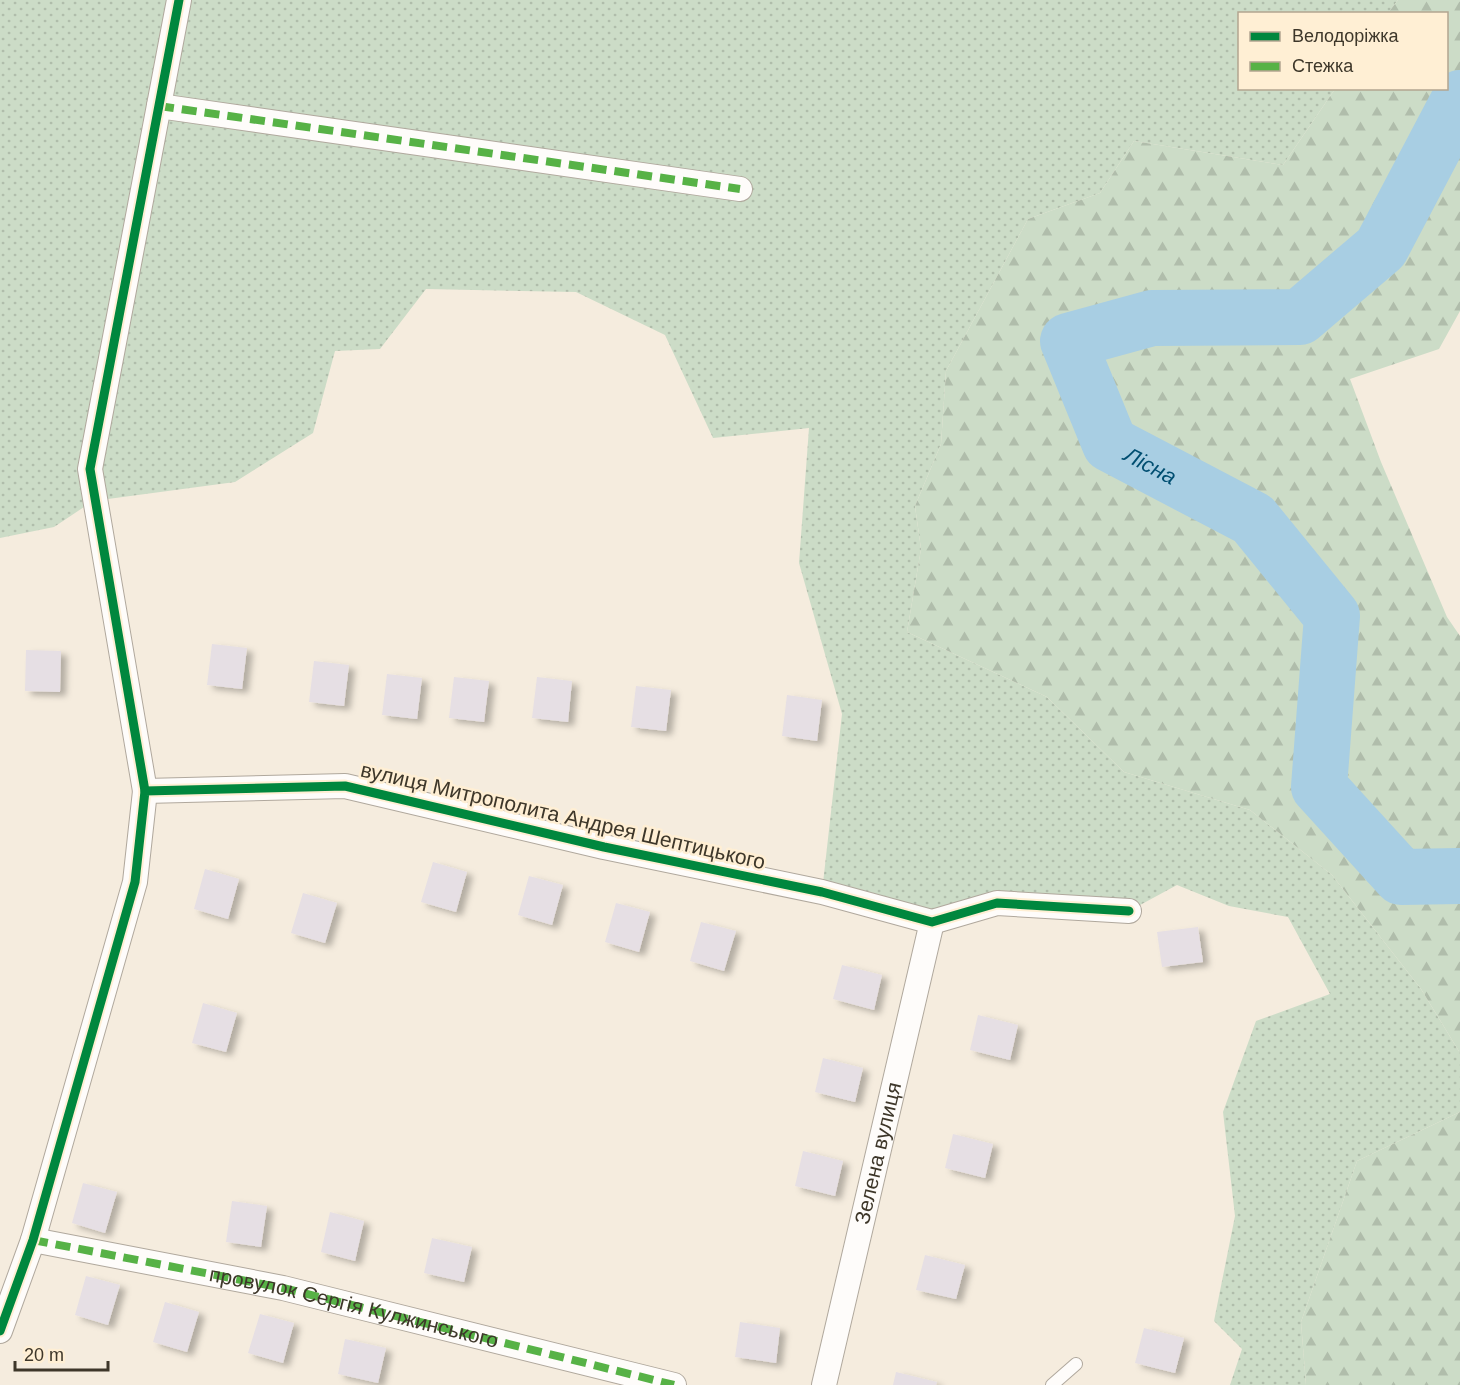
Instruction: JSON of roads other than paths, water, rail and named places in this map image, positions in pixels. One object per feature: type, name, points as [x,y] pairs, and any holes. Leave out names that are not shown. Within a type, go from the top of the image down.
[{"type":"street","points":[[0,1331],[33,1240],[135,882],[146,791],[90,469],[179,0]]},
{"type":"street","points":[[159,106],[740,189]]},
{"type":"street","name":"вулиця Митрополита Андрея Шептицького","points":[[146,791],[345,786],[604,846],[822,892],[932,922]]},
{"type":"street","points":[[932,922],[997,903],[1129,911]]},
{"type":"street","name":"Зелена вулиця","points":[[824,1385],[932,922]]},
{"type":"street","name":"провулок Сергія Кулжинського","points":[[33,1240],[283,1288],[674,1385]]},
{"type":"lane","points":[[1052,1385],[1076,1364]]},
{"type":"waterway","name":"Лісна","points":[[1460,98],[1381,248],[1300,317],[1152,318],[1068,341],[1110,444],[1253,519],[1332,616],[1319,787],[1401,877],[1460,876]]}]
